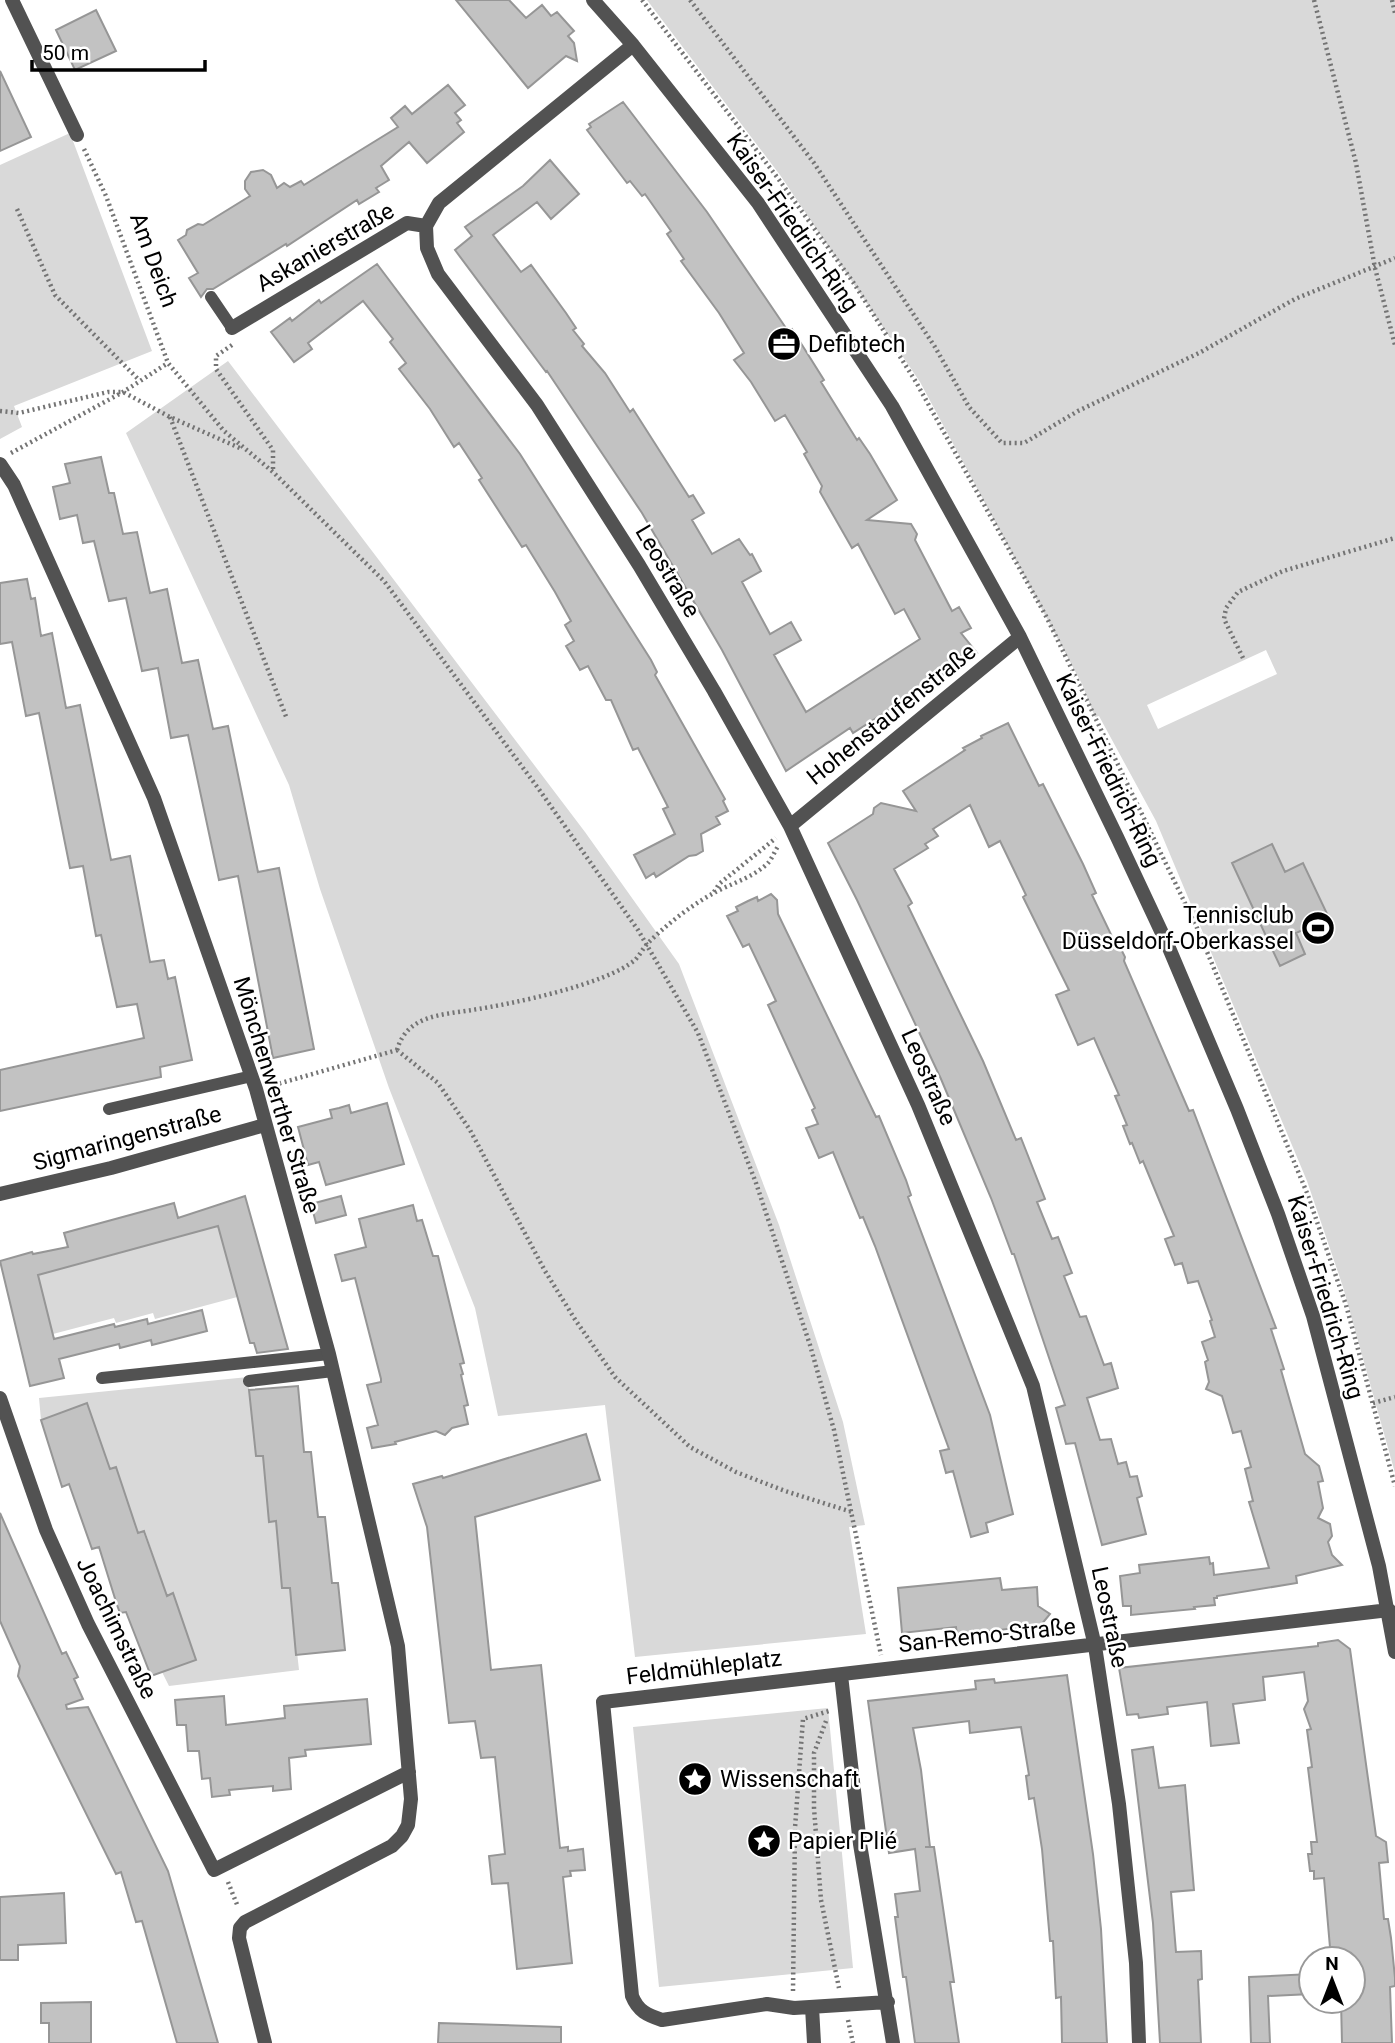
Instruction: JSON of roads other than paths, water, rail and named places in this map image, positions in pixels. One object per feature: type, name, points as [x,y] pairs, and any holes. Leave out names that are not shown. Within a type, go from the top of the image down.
[{"type":"street","points":[[12,0],[77,135]]},
{"type":"street","name":"Kaiser-Friedrich-Ring","points":[[593,0],[633,45],[758,204],[892,406],[1020,637],[1169,948],[1278,1214],[1313,1315],[1389,1610],[1395,1652]]},
{"type":"street","name":"Askanierstraße","points":[[232,328],[407,223],[426,226],[439,203],[633,45]]},
{"type":"street","name":"Leostraße","points":[[426,226],[427,248],[438,274],[537,405],[639,565],[790,826],[918,1105],[1033,1386],[1095,1646],[1119,1804],[1136,1964],[1139,2043]]},
{"type":"street","name":"Mönchenwerther Straße","points":[[4,459],[154,798],[252,1076],[329,1354],[398,1646],[411,1799],[408,1825],[392,1846],[245,1922],[240,1928],[239,1938],[265,2043]]},
{"type":"street","name":"Hohenstaufenstraße","points":[[790,826],[1020,637]]},
{"type":"street","name":"Sigmaringenstraße","points":[[0,1194],[111,1168],[265,1125]]},
{"type":"street","name":"Joachimstraße","points":[[0,1398],[46,1530],[88,1624],[217,1868],[409,1772]]},
{"type":"street","name":"San-Remo-Straße","points":[[833,1676],[1389,1610]]},
{"type":"street","points":[[833,1676],[893,2043]]},
{"type":"street","name":"Feldmühleplatz","points":[[833,1676],[603,1702],[632,1996],[636,2006],[647,2015],[662,2020],[767,2004],[794,2008],[888,2002]]},
{"type":"street","points":[[812,2007],[814,2043]]},
{"type":"lane","points":[[211,298],[232,328]]},
{"type":"lane","points":[[109,1109],[252,1076]]},
{"type":"lane","points":[[102,1378],[329,1354]]},
{"type":"lane","points":[[249,1381],[333,1371]]},
{"type":"place","name":"Defibtech","points":[[784,344]]},
{"type":"place","name":"Tennisclub Düsseldorf-Oberkassel","points":[[1318,928]]},
{"type":"place","name":"Wissenschaft","points":[[695,1779]]},
{"type":"place","name":"Papier Plié","points":[[764,1841]]}]
